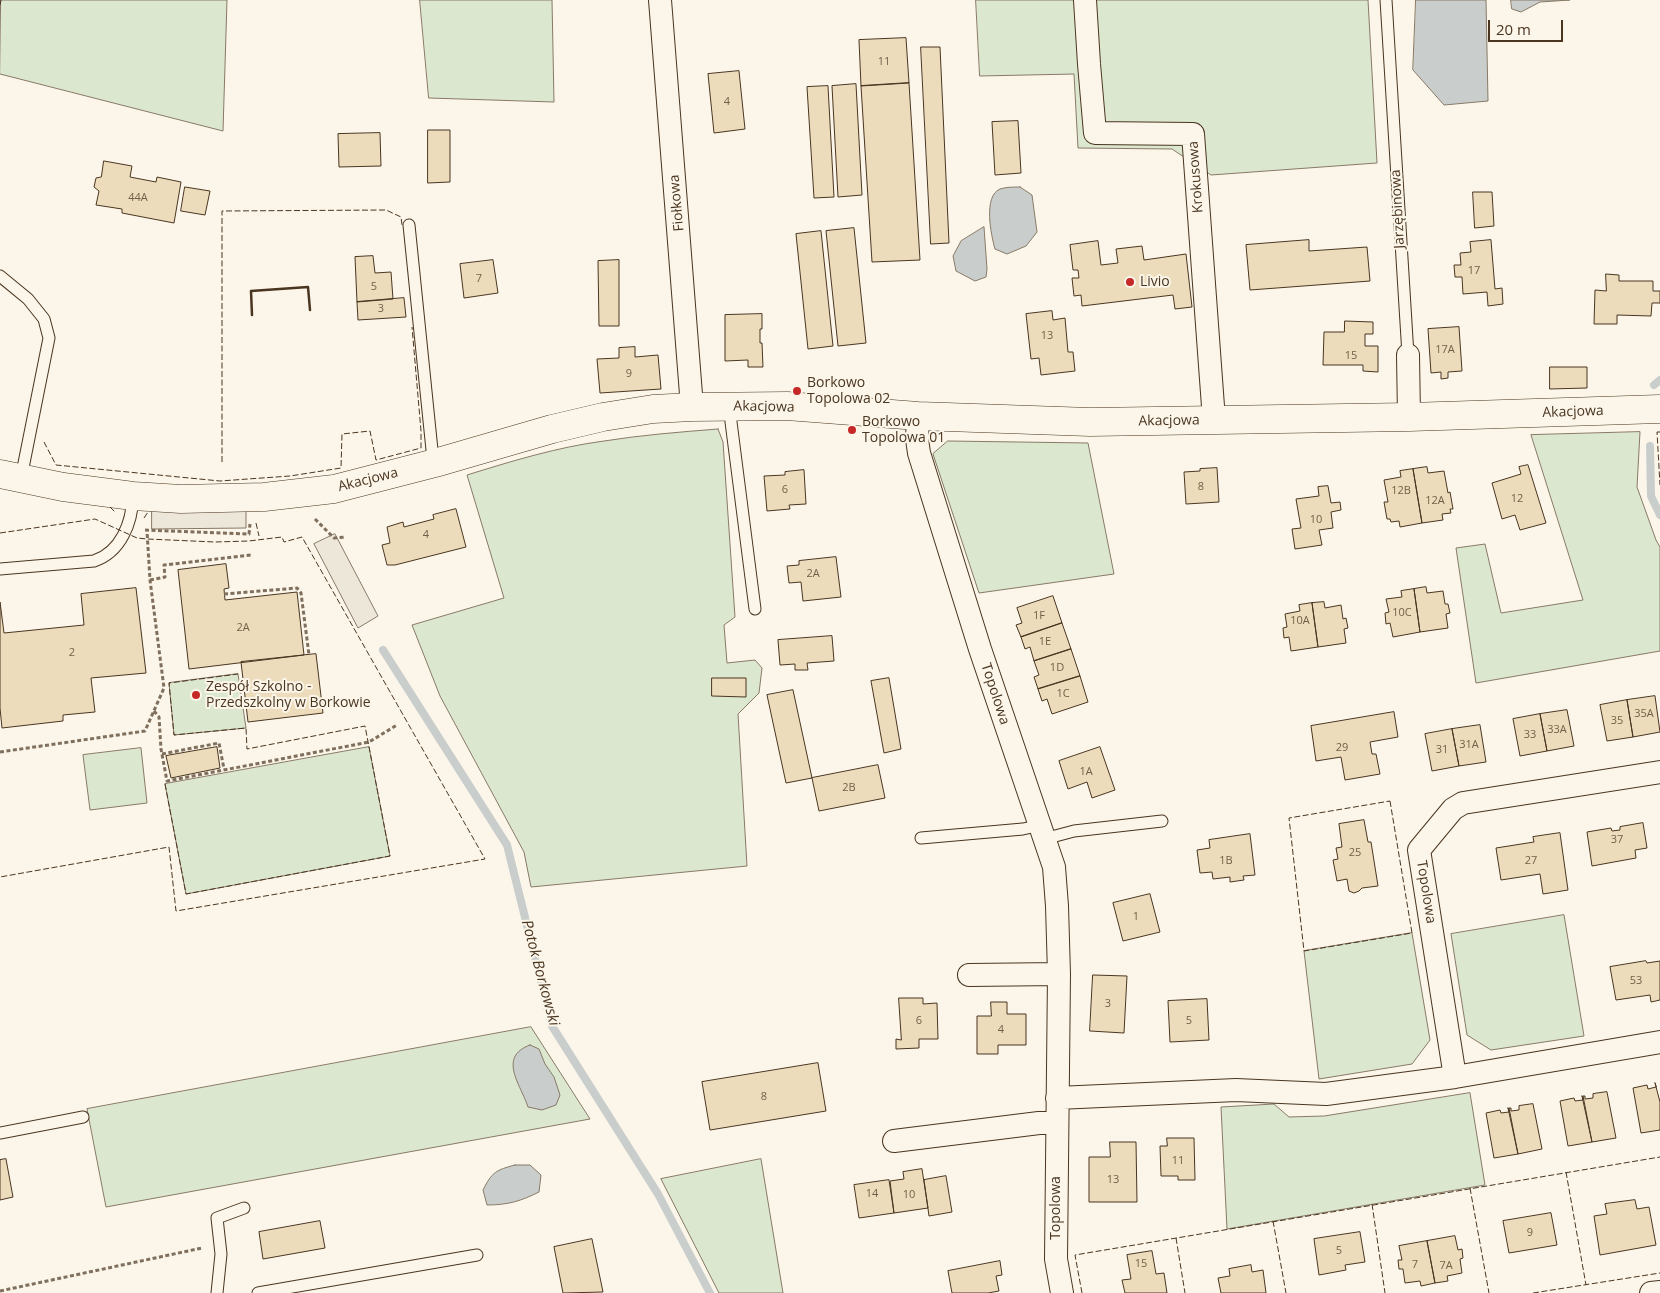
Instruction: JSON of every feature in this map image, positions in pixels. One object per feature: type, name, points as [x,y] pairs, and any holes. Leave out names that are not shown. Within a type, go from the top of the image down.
[{"type":"street","name":"Fiołkowa","points":[[660,0],[692,407]]},
{"type":"street","name":"Krokusowa","points":[[1085,0],[1096,133],[1193,134],[1214,420]]},
{"type":"street","name":"Jarzębinowa","points":[[1408,355],[1410,418]]},
{"type":"street","name":"Akacjowa","points":[[10,476],[71,488],[133,496],[181,499],[264,497],[334,488],[435,463],[552,429],[594,419],[653,409],[692,407],[786,406],[918,416],[1090,422],[1410,418],[1660,409]]},
{"type":"street","name":"Topolowa","points":[[918,416],[917,439],[919,453],[1023,780],[1054,867],[1059,974],[1056,1260],[1062,1293]]},
{"type":"street","name":"Topolowa","points":[[1455,1077],[1419,850],[1453,809],[1463,803],[1660,772]]},
{"type":"street","points":[[969,975],[1059,974]]},
{"type":"street","points":[[1057,1098],[1236,1090],[1326,1094],[1455,1077],[1660,1042]]},
{"type":"street","points":[[894,1141],[1039,1123],[1056,1123]]},
{"type":"street","points":[[1651,1293],[1660,1292]]},
{"type":"lane","name":"Jarzębinowa","points":[[1386,0],[1408,355]]},
{"type":"lane","points":[[409,224],[432,450],[435,463]]},
{"type":"lane","points":[[0,276],[28,299],[39,312],[44,319],[48,338],[10,476]]},
{"type":"lane","points":[[731,406],[731,422],[755,610]]},
{"type":"lane","points":[[0,569],[94,561],[105,557],[113,551],[129,522],[132,515],[133,496]]},
{"type":"lane","points":[[921,838],[1024,829],[1042,832],[1074,830],[1162,821]]},
{"type":"lane","points":[[0,1133],[83,1117]]},
{"type":"lane","points":[[217,1293],[221,1254],[217,1218],[244,1208]]},
{"type":"lane","points":[[258,1293],[477,1255]]},
{"type":"path","points":[[309,514],[320,522],[334,538],[346,537]]},
{"type":"path","points":[[0,752],[145,731],[164,688],[150,580],[147,530]]},
{"type":"path","points":[[150,580],[165,578],[164,565],[250,555]]},
{"type":"path","points":[[224,594],[298,588],[301,593],[309,655]]},
{"type":"path","points":[[154,711],[159,717],[162,754],[167,781],[369,742],[397,725]]},
{"type":"path","points":[[162,754],[220,743],[224,769]]},
{"type":"path","points":[[0,1291],[220,1244]]},
{"type":"green space","points":[[1,0],[227,0],[223,131],[0,74]]},
{"type":"green space","points":[[420,0],[552,0],[554,102],[429,98]]},
{"type":"green space","points":[[976,0],[1368,0],[1377,163],[1211,175],[1172,149],[1078,148],[1074,74],[980,76]]},
{"type":"green space","points":[[718,429],[723,442],[735,617],[724,625],[727,663],[755,660],[762,668],[759,693],[738,714],[747,866],[531,887],[524,852],[440,696],[412,625],[504,598],[467,475],[570,447],[647,435]]},
{"type":"green space","points":[[1640,432],[1637,487],[1660,547],[1660,651],[1476,683],[1456,548],[1485,544],[1501,613],[1583,600],[1531,435]]},
{"type":"green space","points":[[948,441],[1088,443],[1114,574],[979,593],[933,454]]},
{"type":"green space","points":[[238,674],[246,728],[174,735],[169,683]]},
{"type":"green space","points":[[369,747],[390,856],[186,894],[165,784]]},
{"type":"green space","points":[[141,748],[147,803],[90,810],[83,755]]},
{"type":"green space","points":[[1564,915],[1584,1036],[1491,1050],[1467,1035],[1451,934]]},
{"type":"green space","points":[[1412,933],[1430,1040],[1412,1064],[1319,1079],[1304,951]]},
{"type":"green space","points":[[531,1027],[590,1119],[106,1207],[87,1109]]},
{"type":"green space","points":[[1470,1093],[1485,1185],[1227,1229],[1221,1107],[1274,1104],[1289,1117],[1324,1116]]},
{"type":"green space","points":[[761,1159],[783,1293],[719,1293],[661,1179]]},
{"type":"shaded area","points":[[1416,0],[1486,0],[1488,101],[1444,105],[1413,70]]},
{"type":"shaded area","points":[[1511,0],[1570,0],[1540,2],[1521,12],[1512,9]]},
{"type":"shaded area","points":[[1020,187],[1032,195],[1037,232],[1026,246],[1007,254],[995,249],[990,226],[991,199],[1000,189]]},
{"type":"shaded area","points":[[984,227],[986,277],[975,281],[956,271],[953,256],[961,241]]},
{"type":"shaded area","points":[[152,510],[246,510],[246,528],[152,529]]},
{"type":"shaded area","points":[[335,534],[378,616],[358,628],[314,544]]},
{"type":"shaded area","points":[[530,1045],[539,1049],[545,1064],[554,1077],[560,1095],[556,1105],[542,1110],[528,1107],[514,1072],[513,1064],[515,1057],[520,1050]]},
{"type":"shaded area","points":[[515,1165],[530,1165],[541,1175],[539,1192],[514,1202],[487,1205],[483,1190],[489,1179],[499,1170]]},
{"type":"building","points":[[906,38],[909,83],[861,86],[859,40]]},
{"type":"building","points":[[921,47],[940,47],[949,243],[931,244]]},
{"type":"building","points":[[739,71],[745,129],[714,133],[708,74]]},
{"type":"building","points":[[909,83],[920,260],[872,262],[861,86]]},
{"type":"building","points":[[856,84],[862,195],[838,197],[832,86]]},
{"type":"building","points":[[828,86],[834,197],[814,198],[807,87]]},
{"type":"building","points":[[1018,121],[1021,173],[995,175],[992,122]]},
{"type":"building","points":[[428,130],[450,130],[450,182],[428,183]]},
{"type":"building","points":[[380,133],[381,166],[339,167],[338,134]]},
{"type":"building","points":[[104,161],[132,166],[130,177],[156,182],[157,177],[181,182],[174,223],[122,213],[122,209],[96,205],[99,191],[94,187],[96,178],[101,177]]},
{"type":"building","points":[[185,187],[210,191],[205,215],[181,211]]},
{"type":"building","points":[[1473,192],[1492,192],[1494,226],[1475,228]]},
{"type":"building","points":[[854,228],[866,343],[838,346],[826,231]]},
{"type":"building","points":[[821,231],[833,346],[808,349],[796,234]]},
{"type":"building","points":[[1309,240],[1309,251],[1367,247],[1370,281],[1250,290],[1246,245]]},
{"type":"building","points":[[1491,240],[1495,289],[1502,288],[1503,304],[1488,306],[1487,292],[1463,294],[1462,277],[1455,277],[1454,265],[1461,265],[1460,253],[1471,252],[1470,242]]},
{"type":"building","points":[[1098,241],[1101,265],[1118,263],[1116,249],[1142,246],[1144,260],[1186,254],[1192,307],[1175,309],[1173,295],[1082,306],[1081,295],[1074,296],[1072,278],[1079,278],[1078,270],[1073,270],[1070,245]]},
{"type":"building","points":[[373,256],[375,273],[391,272],[393,299],[357,302],[355,257]]},
{"type":"building","points":[[493,260],[498,293],[464,298],[460,264]]},
{"type":"building","points":[[619,260],[619,326],[599,326],[598,261]]},
{"type":"building","points":[[1606,274],[1619,275],[1619,281],[1653,281],[1653,291],[1660,291],[1660,303],[1652,303],[1651,316],[1617,315],[1617,324],[1594,324],[1595,290],[1606,291]]},
{"type":"building","points":[[404,298],[406,317],[358,320],[357,302]]},
{"type":"building","points":[[1052,311],[1053,320],[1065,318],[1068,352],[1073,352],[1075,371],[1041,375],[1039,358],[1031,359],[1026,314]]},
{"type":"building","points":[[762,314],[760,343],[762,343],[763,367],[748,367],[748,360],[725,361],[725,315]]},
{"type":"building","points":[[1345,321],[1373,322],[1373,334],[1365,334],[1365,346],[1378,346],[1378,372],[1363,371],[1363,365],[1323,365],[1324,332],[1344,332]]},
{"type":"building","points":[[1459,327],[1462,371],[1448,372],[1448,378],[1441,379],[1441,372],[1431,373],[1428,329]]},
{"type":"building","points":[[635,347],[635,357],[658,355],[661,389],[600,393],[597,359],[619,358],[619,348]]},
{"type":"building","points":[[1550,367],[1587,367],[1587,388],[1550,389]]},
{"type":"building","points":[[1528,465],[1546,523],[1520,530],[1515,515],[1502,519],[1492,483],[1521,474],[1519,467]]},
{"type":"building","points":[[1427,467],[1428,473],[1444,471],[1453,509],[1450,509],[1451,513],[1442,514],[1443,520],[1422,523],[1413,469]]},
{"type":"building","points":[[1217,468],[1219,502],[1186,504],[1184,472]]},
{"type":"building","points":[[1413,469],[1422,523],[1400,527],[1399,521],[1391,522],[1390,519],[1387,519],[1384,502],[1388,502],[1384,480],[1401,477],[1400,471]]},
{"type":"building","points":[[804,470],[806,504],[789,505],[790,509],[767,511],[764,476],[785,475],[785,472]]},
{"type":"building","points":[[1328,486],[1331,503],[1340,502],[1341,510],[1331,512],[1333,528],[1319,530],[1322,545],[1295,549],[1292,529],[1301,528],[1296,499],[1319,496],[1318,487]]},
{"type":"building","points":[[456,509],[466,547],[395,565],[387,565],[382,545],[390,543],[387,527],[403,522],[404,527],[434,519],[433,515]]},
{"type":"building","points":[[836,557],[841,597],[803,601],[801,582],[789,583],[787,566],[799,565],[799,561]]},
{"type":"building","points":[[226,564],[229,588],[224,589],[225,600],[297,592],[304,655],[189,669],[178,570]]},
{"type":"building","points":[[1426,587],[1427,593],[1443,591],[1445,604],[1448,604],[1450,613],[1446,614],[1448,628],[1420,632],[1414,589]]},
{"type":"building","points":[[136,588],[146,673],[91,678],[95,712],[63,715],[63,721],[2,728],[0,708],[0,602],[4,633],[84,625],[81,594]]},
{"type":"building","points":[[1414,589],[1420,632],[1393,637],[1390,623],[1386,624],[1385,613],[1389,612],[1386,599],[1402,597],[1401,591]]},
{"type":"building","points":[[1053,596],[1062,623],[1021,637],[1016,625],[1022,623],[1017,608]]},
{"type":"building","points":[[1324,602],[1325,608],[1341,605],[1343,619],[1346,618],[1348,628],[1344,629],[1346,643],[1318,647],[1312,603]]},
{"type":"building","points":[[1312,603],[1318,647],[1291,651],[1289,637],[1284,638],[1283,628],[1287,627],[1285,614],[1300,611],[1299,605]]},
{"type":"building","points":[[1062,623],[1071,649],[1034,661],[1030,647],[1025,649],[1021,637]]},
{"type":"building","points":[[832,636],[834,661],[807,663],[808,670],[795,670],[795,664],[780,665],[778,640]]},
{"type":"building","points":[[1071,649],[1080,676],[1038,689],[1034,677],[1039,675],[1034,661]]},
{"type":"building","points":[[316,654],[323,713],[248,722],[241,662]]},
{"type":"building","points":[[1080,676],[1088,702],[1052,714],[1047,699],[1042,701],[1038,689]]},
{"type":"building","points":[[712,678],[746,678],[746,697],[712,696]]},
{"type":"building","points":[[889,678],[901,749],[884,753],[871,681]]},
{"type":"building","points":[[793,690],[812,778],[786,783],[767,695]]},
{"type":"building","points":[[1655,696],[1660,732],[1633,737],[1627,700]]},
{"type":"building","points":[[1627,700],[1633,737],[1607,741],[1600,705]]},
{"type":"building","points":[[1567,710],[1574,746],[1547,751],[1540,714]]},
{"type":"building","points":[[1394,712],[1398,737],[1370,742],[1372,754],[1376,754],[1380,774],[1345,780],[1341,757],[1316,761],[1311,726]]},
{"type":"building","points":[[1540,714],[1547,751],[1520,756],[1513,719]]},
{"type":"building","points":[[1480,725],[1486,762],[1459,766],[1452,729]]},
{"type":"building","points":[[1452,729],[1459,766],[1432,771],[1425,734]]},
{"type":"building","points":[[217,747],[220,768],[171,778],[166,756]]},
{"type":"building","points":[[1100,747],[1115,790],[1092,798],[1087,782],[1068,789],[1059,761]]},
{"type":"building","points":[[878,765],[885,798],[819,811],[812,778]]},
{"type":"building","points":[[1364,820],[1368,842],[1371,842],[1378,886],[1362,888],[1354,893],[1349,891],[1347,879],[1337,881],[1333,860],[1338,859],[1336,848],[1342,847],[1339,824]]},
{"type":"building","points":[[1643,823],[1647,848],[1635,850],[1636,858],[1592,866],[1587,832],[1611,828],[1612,831],[1620,830],[1620,827]]},
{"type":"building","points":[[1560,833],[1568,890],[1543,894],[1540,874],[1501,880],[1496,848],[1534,842],[1533,837]]},
{"type":"building","points":[[1250,834],[1255,875],[1243,876],[1244,880],[1230,882],[1230,877],[1213,879],[1212,872],[1200,873],[1197,850],[1210,848],[1209,840]]},
{"type":"building","points":[[1150,894],[1160,932],[1123,941],[1113,903]]},
{"type":"building","points":[[1646,961],[1647,963],[1660,961],[1660,1000],[1651,1002],[1650,995],[1616,1000],[1610,967]]},
{"type":"building","points":[[1093,975],[1127,976],[1124,1033],[1090,1031]]},
{"type":"building","points":[[899,998],[923,998],[923,1004],[937,1003],[938,1039],[919,1039],[919,1048],[896,1049],[896,1039],[901,1040]]},
{"type":"building","points":[[1207,999],[1209,1040],[1170,1042],[1168,1001]]},
{"type":"building","points":[[991,1002],[1007,1002],[1007,1014],[1026,1014],[1026,1045],[998,1045],[998,1054],[977,1054],[977,1016],[991,1016]]},
{"type":"building","points":[[818,1063],[826,1111],[710,1130],[702,1082]]},
{"type":"building","points":[[1655,1083],[1660,1102],[1660,1130],[1641,1133],[1633,1088],[1647,1085],[1648,1089],[1656,1087]]},
{"type":"building","points":[[1607,1092],[1616,1138],[1592,1142],[1583,1096],[1585,1096],[1585,1099],[1593,1098],[1593,1094]]},
{"type":"building","points":[[1574,1098],[1575,1101],[1583,1100],[1592,1142],[1568,1146],[1560,1101]]},
{"type":"building","points":[[1533,1104],[1542,1149],[1518,1154],[1509,1108],[1511,1108],[1511,1111],[1519,1110],[1519,1106]]},
{"type":"building","points":[[1500,1110],[1501,1113],[1509,1112],[1518,1154],[1494,1158],[1486,1113]]},
{"type":"building","points":[[1167,1138],[1194,1138],[1195,1180],[1178,1180],[1178,1176],[1161,1176],[1160,1146],[1167,1146]]},
{"type":"building","points":[[1110,1142],[1136,1142],[1137,1202],[1089,1202],[1089,1157],[1110,1157]]},
{"type":"building","points":[[6,1159],[13,1197],[0,1200],[0,1160]]},
{"type":"building","points":[[922,1169],[928,1208],[894,1213],[890,1181],[904,1179],[903,1172]]},
{"type":"building","points":[[946,1176],[952,1212],[929,1216],[924,1180]]},
{"type":"building","points":[[889,1180],[894,1213],[859,1218],[854,1185]]},
{"type":"building","points":[[1635,1200],[1637,1209],[1649,1207],[1656,1245],[1600,1255],[1594,1216],[1607,1214],[1605,1204]]},
{"type":"building","points":[[1551,1213],[1557,1245],[1509,1253],[1503,1221]]},
{"type":"building","points":[[320,1221],[325,1248],[263,1259],[259,1232]]},
{"type":"building","points":[[1360,1232],[1365,1262],[1345,1265],[1346,1270],[1319,1275],[1314,1239]]},
{"type":"building","points":[[1455,1236],[1458,1250],[1462,1249],[1463,1258],[1460,1259],[1462,1273],[1447,1276],[1448,1281],[1435,1283],[1427,1241]]},
{"type":"building","points":[[592,1239],[603,1292],[563,1293],[554,1247]]},
{"type":"building","points":[[1427,1241],[1435,1283],[1421,1286],[1420,1281],[1405,1283],[1403,1269],[1399,1269],[1398,1260],[1402,1260],[1399,1246]]},
{"type":"building","points":[[1152,1251],[1156,1274],[1164,1273],[1167,1293],[1125,1293],[1122,1280],[1131,1279],[1127,1255]]},
{"type":"building","points":[[1000,1261],[1002,1275],[996,1276],[999,1291],[988,1293],[952,1293],[948,1271]]},
{"type":"building","points":[[1251,1265],[1252,1272],[1263,1270],[1266,1293],[1221,1293],[1218,1278],[1230,1276],[1229,1269]]},
{"type":"waterway","points":[[1654,385],[1660,380]]},
{"type":"waterway","points":[[1650,446],[1651,496],[1660,515]]},
{"type":"waterway","name":"Potok Borkowski","points":[[383,650],[507,845],[552,1026],[658,1194],[710,1293]]},
{"type":"fence","points":[[0,5],[1,0]]},
{"type":"fence","points":[[222,462],[222,211],[386,210],[401,217],[402,225]]},
{"type":"fence","points":[[44,442],[56,465],[220,481],[290,476],[341,468],[342,434],[370,431],[376,460],[421,448],[412,327]]},
{"type":"fence","points":[[1660,432],[1657,432],[1660,485]]},
{"type":"fence","points":[[110,507],[115,512]]},
{"type":"fence","points":[[144,518],[148,512]]},
{"type":"fence","points":[[0,533],[95,519],[137,538],[147,539],[215,542],[249,541],[282,537],[284,542],[302,537],[485,859],[176,911],[169,847],[0,877]]},
{"type":"fence","points":[[256,523],[259,536]]},
{"type":"fence","points":[[165,784],[186,894],[390,856],[365,726],[247,749],[246,728],[174,735],[169,683],[238,674]]},
{"type":"fence","points":[[1390,801],[1412,933],[1304,951],[1289,818],[1390,801]]},
{"type":"fence","points":[[1082,1293],[1075,1255],[1660,1157]]},
{"type":"fence","points":[[1566,1172],[1586,1285]]},
{"type":"fence","points":[[1470,1188],[1489,1293]]},
{"type":"fence","points":[[1372,1204],[1385,1293]]},
{"type":"fence","points":[[1273,1221],[1286,1293]]},
{"type":"fence","points":[[1176,1238],[1185,1293]]},
{"type":"fence","points":[[1533,1293],[1660,1273]]},
{"type":"wall","points":[[252,315],[251,291],[308,287],[310,310]]},
{"type":"place","name":"Livio","points":[[1130,282]]},
{"type":"place","name":"Borkowo Topolowa 02","points":[[797,391]]},
{"type":"place","name":"Borkowo Topolowa 01","points":[[852,430]]},
{"type":"place","name":"Zespół Szkolno - Przedszkolny w Borkowie","points":[[196,695]]}]
